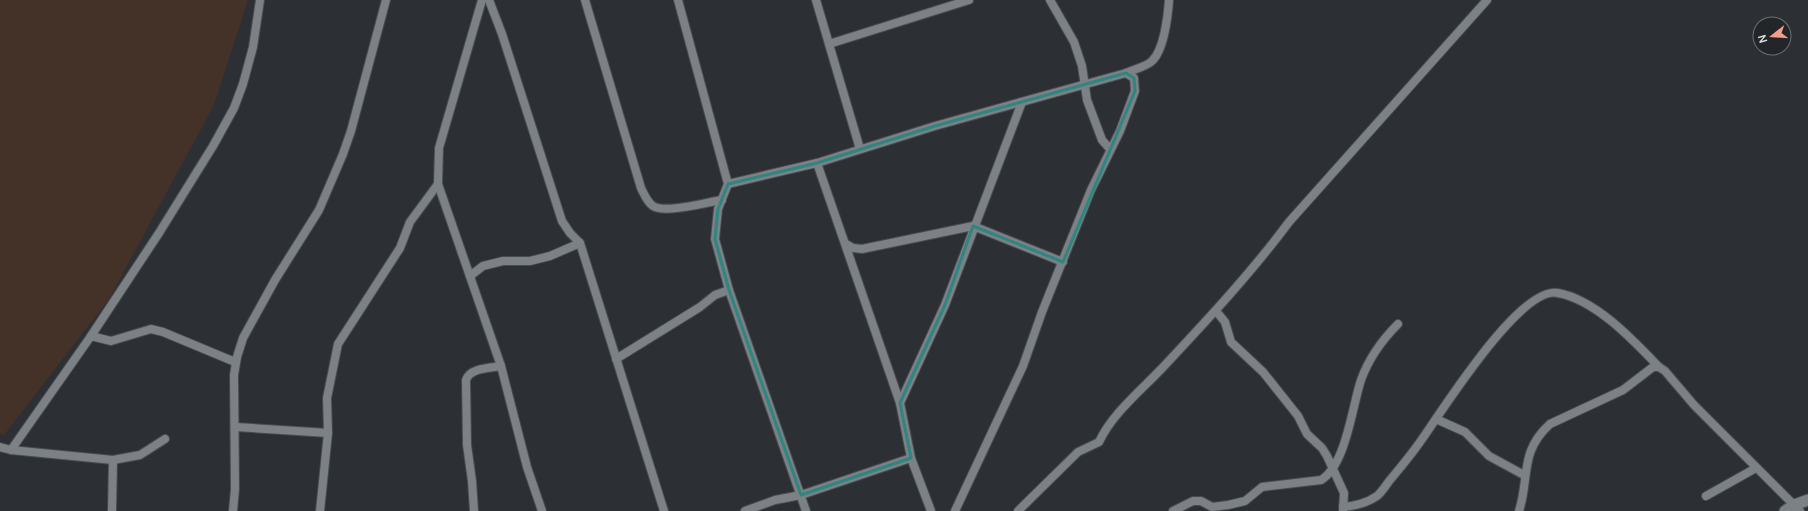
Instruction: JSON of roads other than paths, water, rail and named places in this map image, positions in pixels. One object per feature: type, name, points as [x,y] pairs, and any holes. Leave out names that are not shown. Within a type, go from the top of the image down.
[{"type":"street","points":[[11,450],[91,336],[164,226],[213,146],[234,108],[253,46],[260,0]]},
{"type":"street","points":[[233,511],[236,489],[235,362],[243,338],[298,241],[319,210],[328,192],[351,131],[386,0]]},
{"type":"street","points":[[482,0],[438,148],[438,184],[501,366],[527,467],[542,511]]},
{"type":"street","points":[[489,0],[502,34],[562,221],[570,233],[580,243],[664,511]]},
{"type":"street","points":[[585,0],[640,188],[650,204],[661,210],[722,200]]},
{"type":"street","points":[[678,0],[728,184],[716,219],[715,240],[729,290],[806,511]]},
{"type":"street","points":[[816,0],[860,149]]},
{"type":"street","points":[[829,44],[943,4],[969,0]]},
{"type":"street","points":[[1050,0],[1074,42],[1082,66],[1086,84],[1087,100],[1102,140],[1110,149]]},
{"type":"street","points":[[728,184],[817,163],[860,149],[1126,73],[1151,62],[1157,56],[1164,31],[1169,0]]},
{"type":"street","points":[[1018,511],[1078,452],[1099,442],[1103,434],[1124,407],[1216,311],[1264,256],[1289,222],[1487,0]]},
{"type":"street","points":[[955,511],[1023,366],[1042,312],[1091,190],[1120,131],[1134,91],[1134,78],[1126,73]]},
{"type":"street","points":[[900,403],[945,305],[973,226],[994,178],[1022,102]]},
{"type":"street","points":[[817,163],[900,403],[911,458],[931,511]]},
{"type":"street","points":[[320,511],[328,433],[327,398],[338,344],[400,248],[410,222],[438,184]]},
{"type":"street","points":[[846,244],[853,248],[862,249],[973,226],[1063,262]]},
{"type":"street","points":[[470,276],[483,266],[503,261],[536,260],[550,256],[580,243]]},
{"type":"street","points":[[616,359],[700,307],[715,295],[729,290]]},
{"type":"street","points":[[1216,311],[1226,322],[1231,342],[1263,372],[1298,416],[1307,434],[1322,448],[1344,493],[1343,509],[1358,505],[1377,496],[1420,443],[1452,394],[1512,318],[1531,302],[1548,293],[1558,293],[1581,301],[1620,327],[1756,468],[1793,509],[1808,500]]},
{"type":"street","points":[[1173,511],[1193,501],[1201,501],[1212,507],[1233,504],[1245,501],[1262,487],[1320,480],[1326,477],[1341,451],[1361,379],[1367,366],[1378,346],[1398,324]]},
{"type":"street","points":[[91,336],[111,341],[151,329],[163,332],[235,362]]},
{"type":"street","points":[[474,511],[467,445],[466,380],[468,374],[473,371],[501,366]]},
{"type":"street","points":[[1519,511],[1524,492],[1524,475],[1534,442],[1550,424],[1623,390],[1645,372],[1653,367],[1659,367]]},
{"type":"street","points":[[1436,419],[1465,432],[1489,456],[1524,475]]},
{"type":"street","points":[[236,427],[328,433]]},
{"type":"street","points":[[0,447],[11,450],[113,460],[140,455],[165,439]]},
{"type":"street","points":[[745,511],[775,500],[801,495],[911,458]]},
{"type":"street","points":[[112,511],[113,460]]},
{"type":"street","points":[[1706,496],[1756,468]]}]
